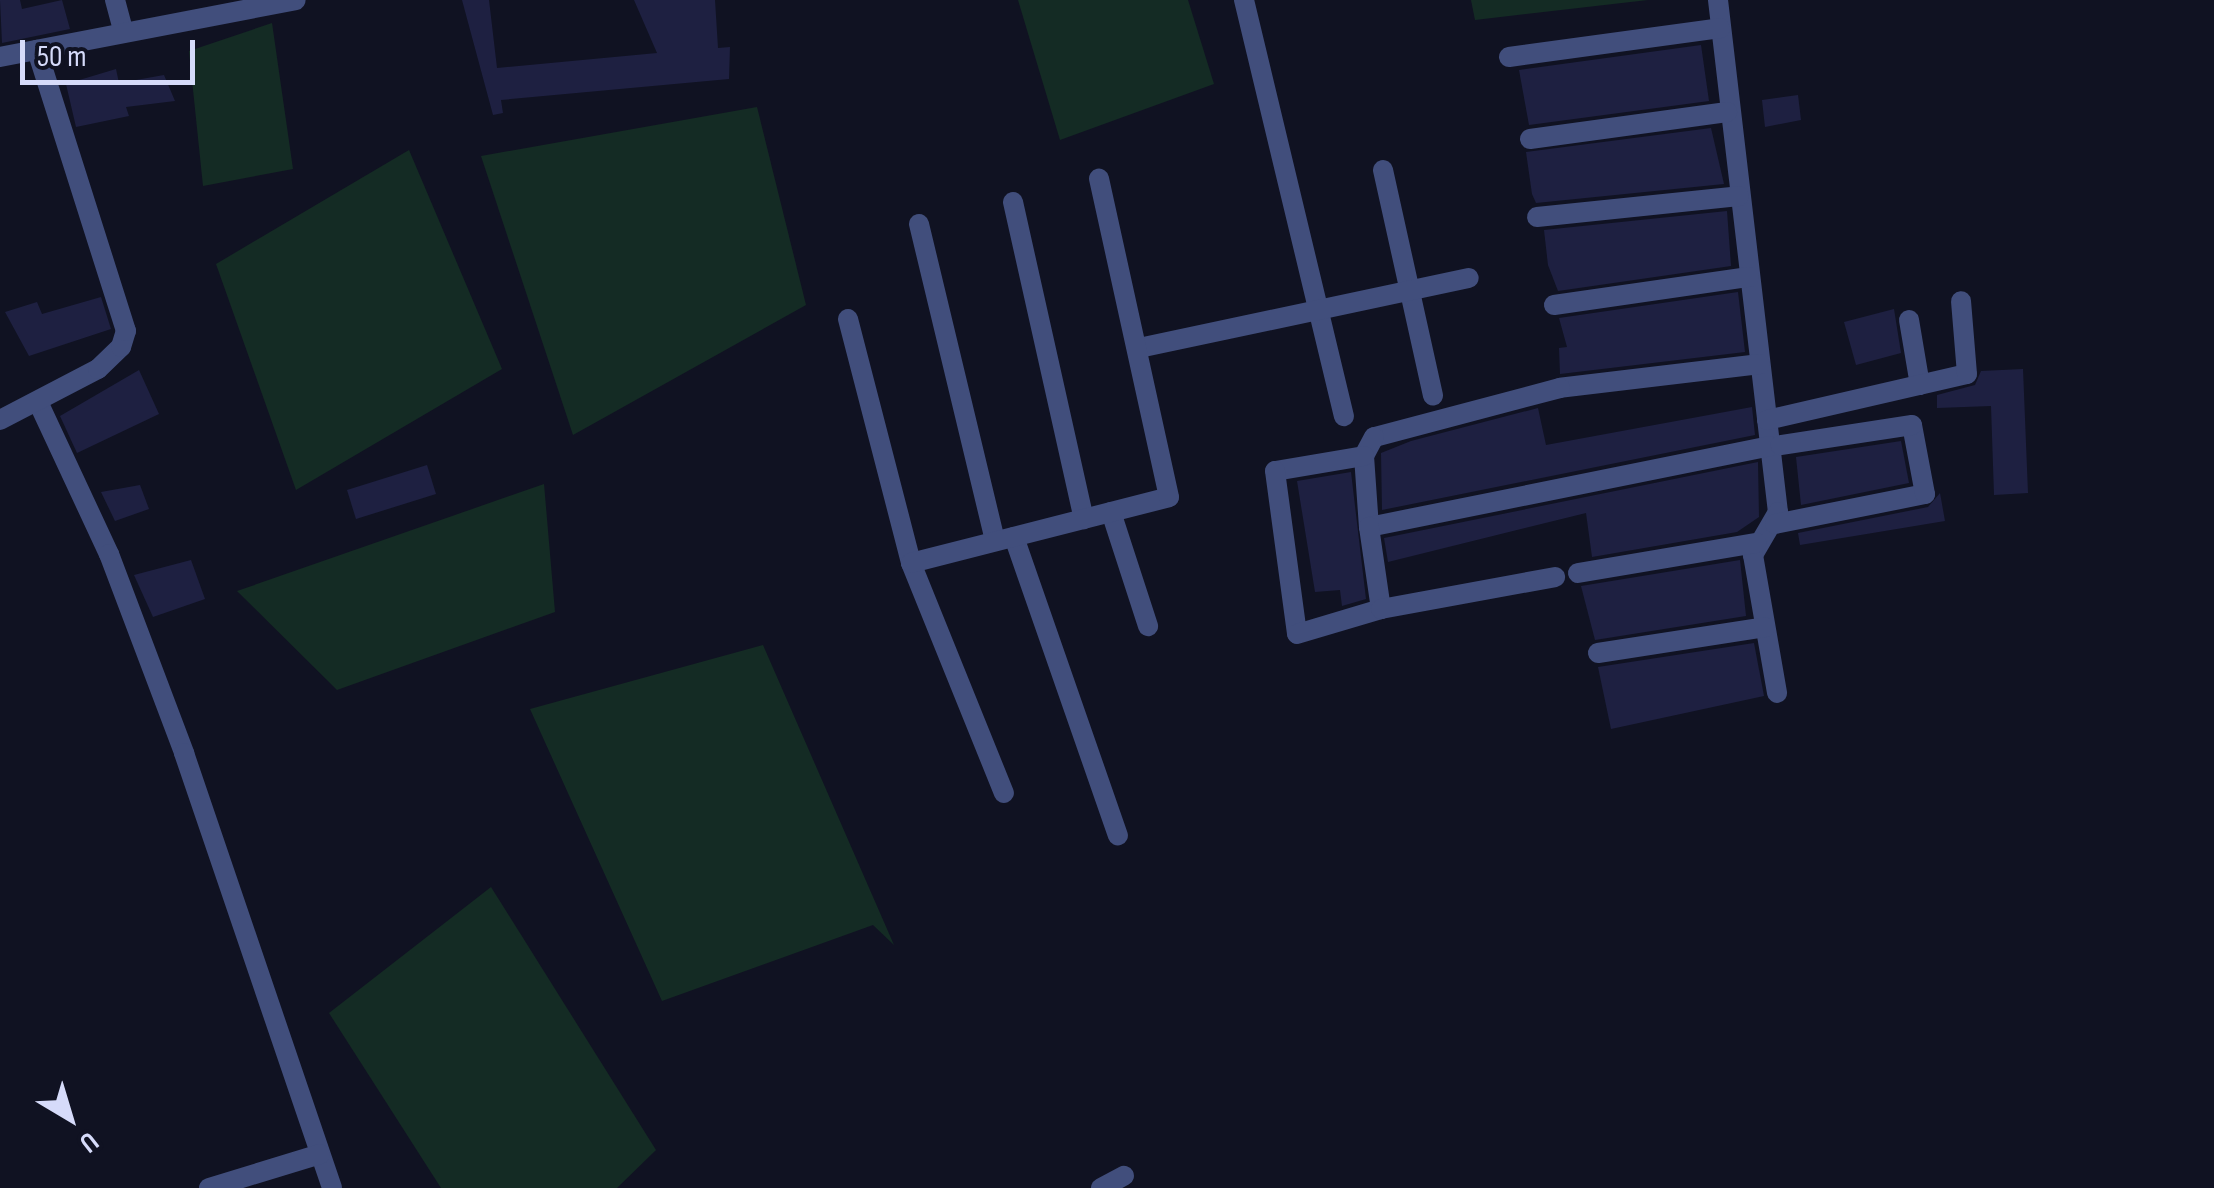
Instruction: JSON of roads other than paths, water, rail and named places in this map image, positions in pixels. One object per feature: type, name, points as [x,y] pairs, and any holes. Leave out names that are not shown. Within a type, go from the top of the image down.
[{"type":"street","points":[[115,0],[123,29]]},
{"type":"street","points":[[0,57],[123,29],[296,0]]},
{"type":"street","points":[[1244,0],[1344,416]]},
{"type":"street","points":[[1718,0],[1726,112],[1767,420],[1776,446],[1775,524]]},
{"type":"street","points":[[1509,58],[1720,28]]},
{"type":"street","points":[[0,420],[39,404],[98,369],[121,347],[126,331],[37,50]]},
{"type":"street","points":[[1530,139],[1726,112]]},
{"type":"street","points":[[1383,170],[1433,396]]},
{"type":"street","points":[[911,563],[1170,497],[1099,179]]},
{"type":"street","points":[[1537,218],[1739,196]]},
{"type":"street","points":[[1012,202],[1084,519]]},
{"type":"street","points":[[919,224],[1004,539],[1118,834]]},
{"type":"street","points":[[1554,305],[1749,277]]},
{"type":"street","points":[[1138,348],[1469,278]]},
{"type":"street","points":[[1767,420],[1967,374],[1961,301]]},
{"type":"street","points":[[848,319],[911,563],[1004,794]]},
{"type":"street","points":[[1909,320],[1920,385]]},
{"type":"street","points":[[1381,609],[1364,456],[1374,438],[1560,388],[1760,364]]},
{"type":"street","points":[[39,404],[108,554],[184,753],[332,1188]]},
{"type":"street","points":[[1369,527],[1776,446],[1912,425],[1925,494],[1775,524],[1756,543],[1578,573]]},
{"type":"street","points":[[1364,456],[1275,472],[1297,634],[1381,609],[1555,577]]},
{"type":"street","points":[[1111,512],[1148,626]]},
{"type":"street","points":[[1756,543],[1777,693]]},
{"type":"street","points":[[1598,652],[1765,627]]},
{"type":"street","points":[[209,1188],[320,1154]]},
{"type":"street","points":[[1101,1188],[1124,1176]]}]
